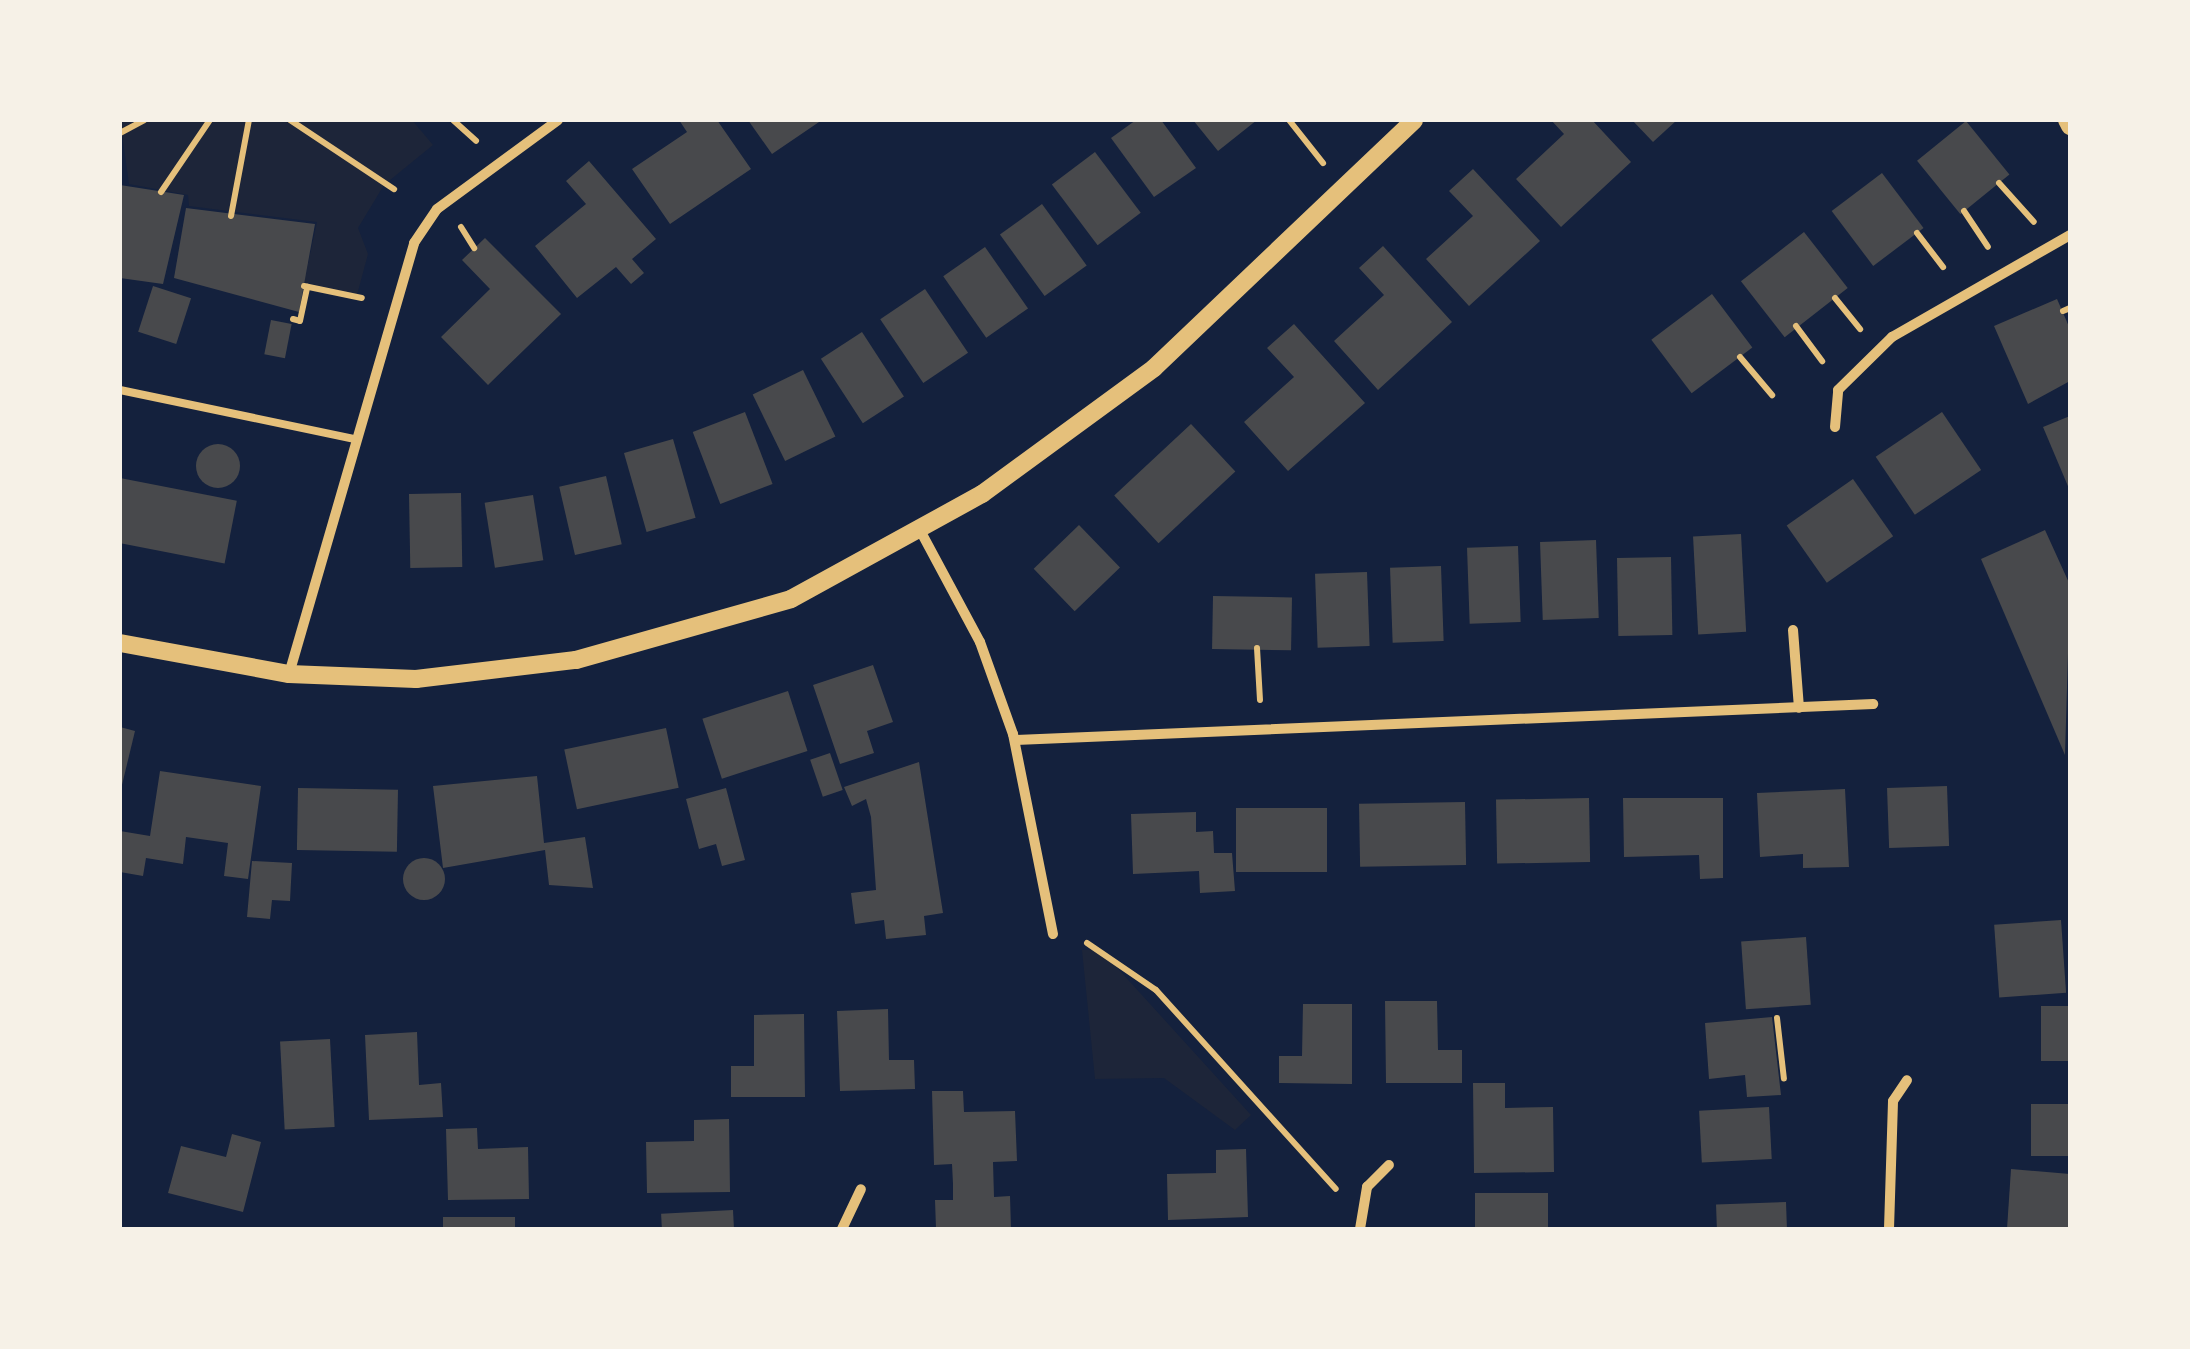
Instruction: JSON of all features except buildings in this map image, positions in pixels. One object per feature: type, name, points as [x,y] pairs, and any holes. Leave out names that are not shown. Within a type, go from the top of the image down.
[{"type":"street","points":[[289,674],[414,243],[437,209],[558,120]]},
{"type":"street","points":[[120,643],[289,674],[416,679],[576,660],[781,602],[921,532],[1154,368],[1414,120]]},
{"type":"street","points":[[1836,428],[1838,390],[1892,337],[2070,235]]},
{"type":"street","points":[[921,532],[980,642],[1015,740],[1053,934]]},
{"type":"street","points":[[1794,630],[1799,708]]},
{"type":"street","points":[[1015,740],[1872,704]]},
{"type":"street","points":[[1889,1229],[1893,1101],[1907,1080]]},
{"type":"street","points":[[1360,1229],[1367,1187],[1389,1165]]},
{"type":"street","points":[[842,1229],[861,1188]]},
{"type":"lane","points":[[120,390],[355,438]]},
{"type":"path","points":[[120,133],[144,120]]},
{"type":"path","points":[[161,192],[210,120]]},
{"type":"path","points":[[231,216],[250,120]]},
{"type":"path","points":[[290,120],[394,189]]},
{"type":"path","points":[[453,120],[476,141]]},
{"type":"path","points":[[1289,120],[1344,186]]},
{"type":"path","points":[[2000,183],[2035,223]]},
{"type":"path","points":[[1964,211],[1988,247]]},
{"type":"path","points":[[461,227],[474,248]]},
{"type":"path","points":[[1917,233],[1943,267]]},
{"type":"path","points":[[293,319],[300,321],[305,287],[362,298]]},
{"type":"path","points":[[1835,298],[1860,330]]},
{"type":"path","points":[[1796,326],[1822,361]]},
{"type":"path","points":[[1740,357],[1772,395]]},
{"type":"path","points":[[1257,648],[1260,700]]},
{"type":"path","points":[[1087,943],[1156,990],[1360,1216]]},
{"type":"path","points":[[1777,1018],[1784,1080]]},
{"type":"shaded area","points":[[120,120],[412,120],[433,145],[384,185],[358,228],[368,254],[357,295],[304,282],[317,222],[189,206],[188,195],[129,184]]},
{"type":"shaded area","points":[[1082,950],[1101,950],[1251,1115],[1235,1130],[1164,1078],[1095,1079]]}]
